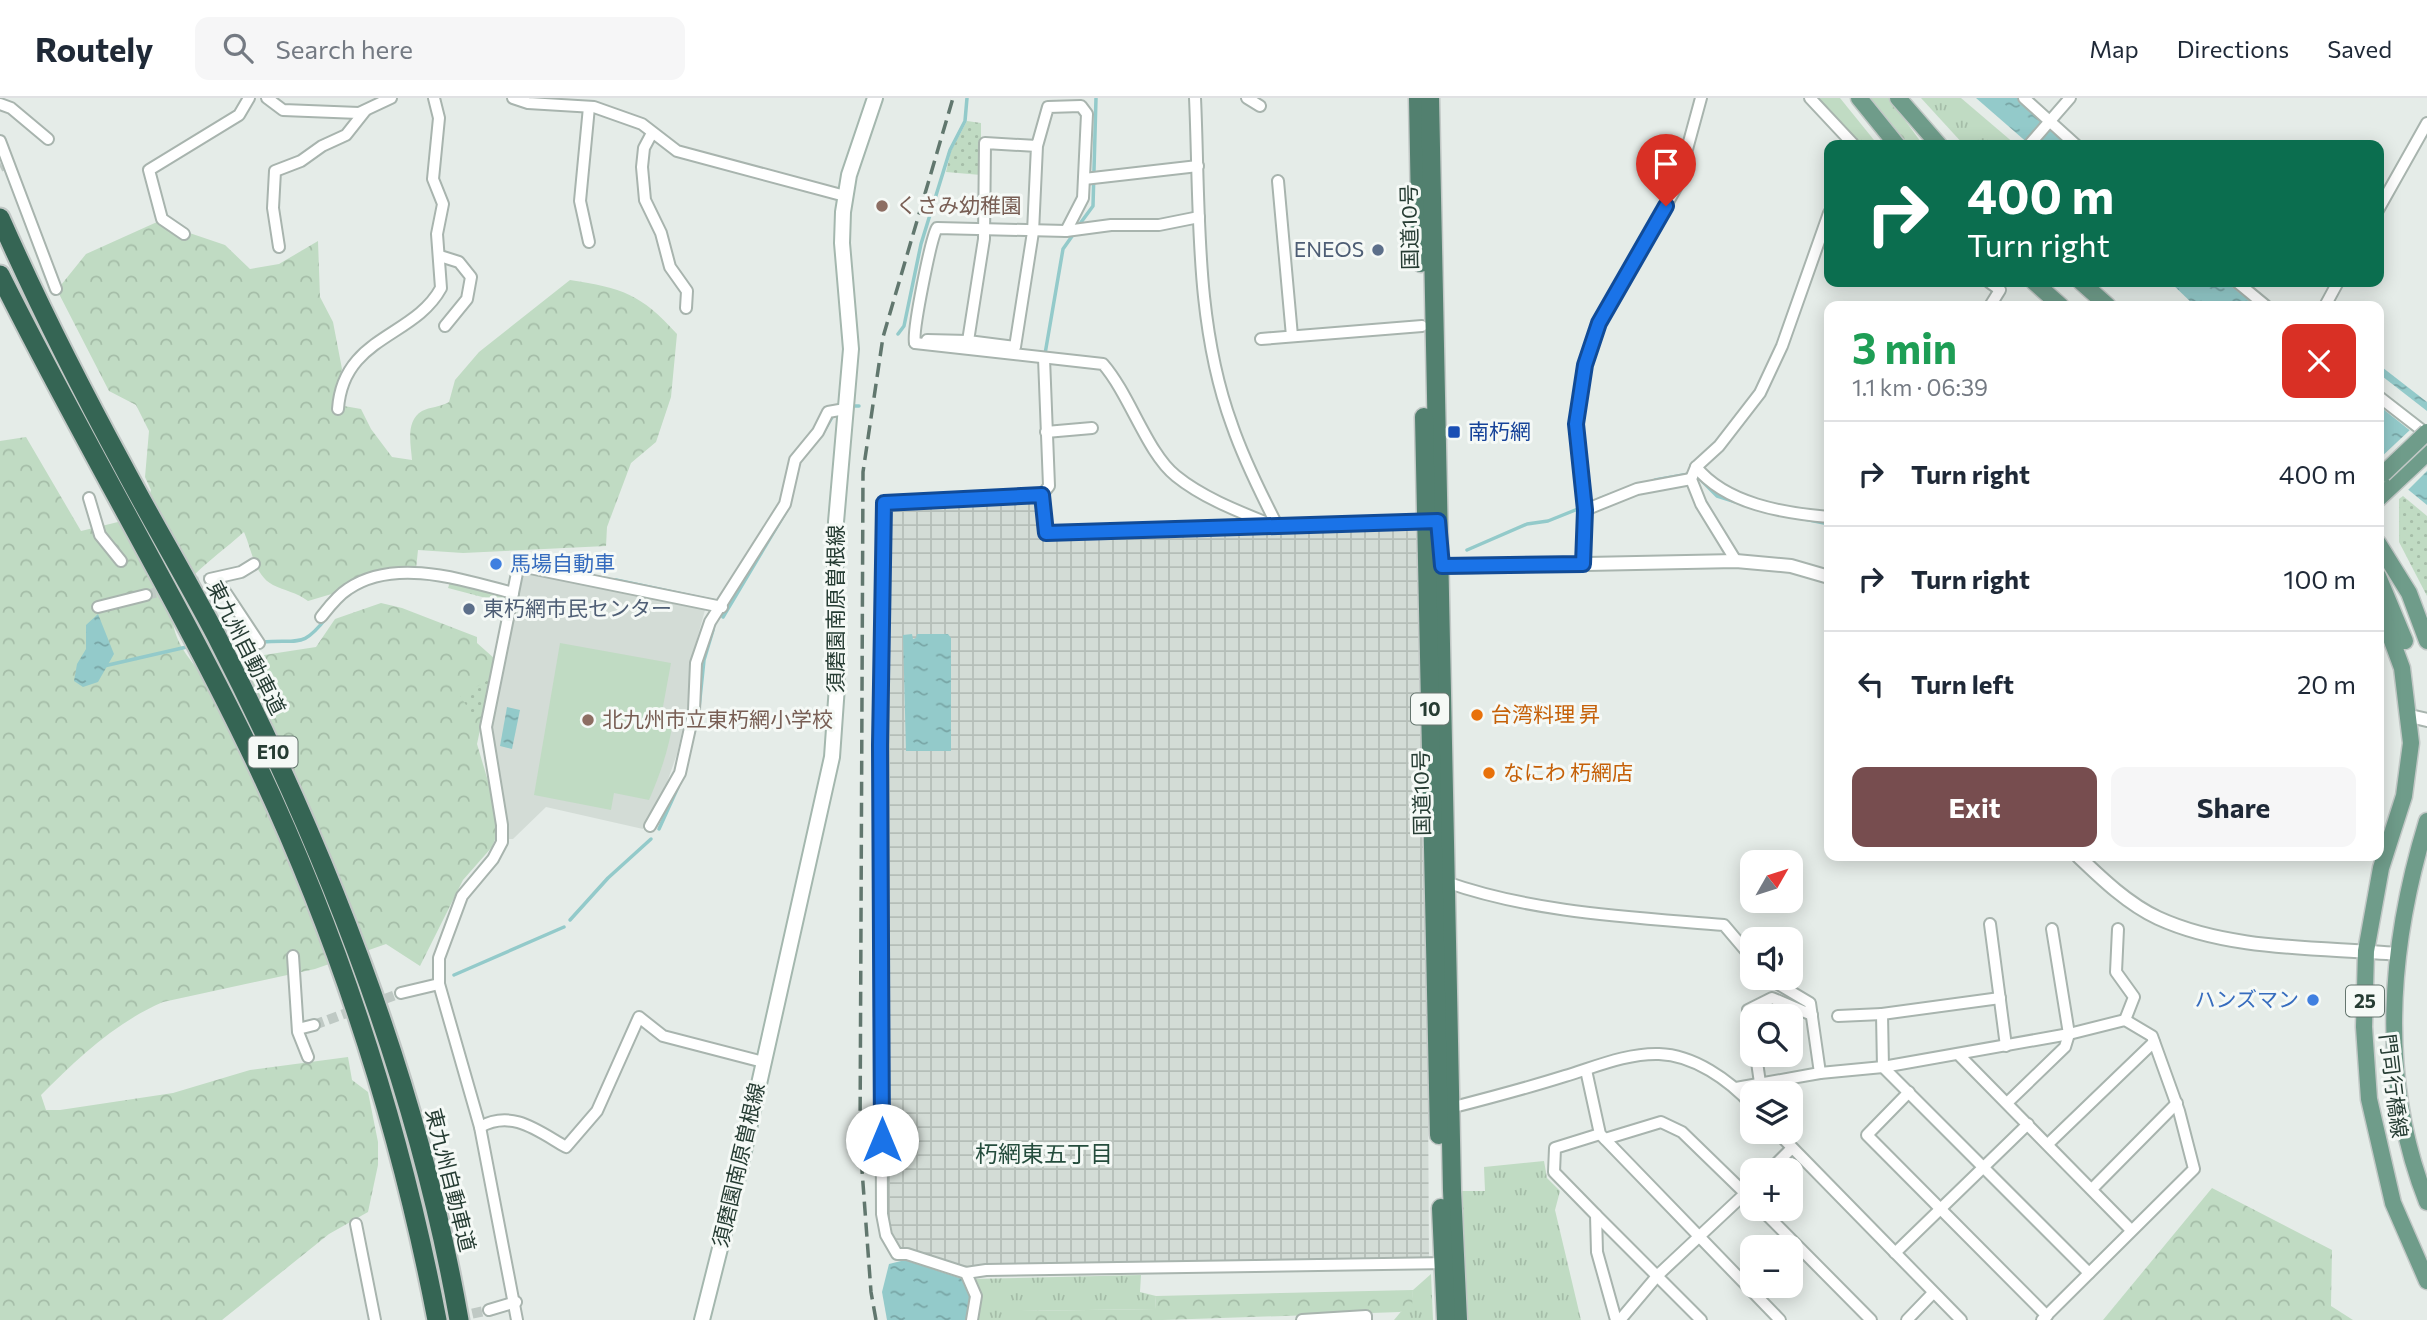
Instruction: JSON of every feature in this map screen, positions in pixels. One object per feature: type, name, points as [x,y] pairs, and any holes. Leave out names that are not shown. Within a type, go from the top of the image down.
[{"type":"highway","name":"国道10号","points":[[1418,98],[1422,326],[1435,567],[1446,882],[1450,1108],[1446,1320]]},
{"type":"highway","name":"国道10号","points":[[1430,98],[1432,522]]},
{"type":"highway","name":"東九州自動車道","points":[[0,218],[123,467],[215,634],[314,842],[357,947],[396,1066],[430,1183],[459,1320]]},
{"type":"highway","name":"東九州自動車道","points":[[0,275],[46,367],[196,643],[293,847],[336,954],[377,1072],[410,1195],[437,1320]]},
{"type":"highway","name":"国道10号","points":[[1435,567],[1449,1263],[1458,1320]]},
{"type":"main road","name":"須磨園南原曽根線","points":[[702,1320],[740,1169],[832,757],[837,686],[834,630],[836,522],[851,329],[842,243],[845,196],[874,98]]},
{"type":"main road","points":[[1858,98],[1893,140]]},
{"type":"main road","points":[[1898,98],[1935,140]]},
{"type":"main road","points":[[2040,287],[2055,301]]},
{"type":"main road","points":[[2087,287],[2102,301]]},
{"type":"main road","points":[[2385,479],[2427,433]]},
{"type":"main road","points":[[2385,479],[2427,453]]},
{"type":"main road","points":[[2384,552],[2409,593],[2427,641]]},
{"type":"main road","points":[[2384,589],[2397,616],[2413,671],[2410,716]]},
{"type":"main road","name":"門司行橋線","points":[[2384,618],[2399,655],[2410,716],[2411,743],[2404,796],[2384,859]]},
{"type":"main road","name":"門司行橋線","points":[[2427,821],[2414,862],[2397,954],[2393,1030],[2398,1096],[2410,1155],[2427,1202]]},
{"type":"main road","name":"門司行橋線","points":[[2383,861],[2366,951],[2364,1027],[2369,1099],[2393,1203],[2427,1281]]},
{"type":"street","points":[[184,234],[162,219],[149,170],[239,115],[249,98]]},
{"type":"street","points":[[267,98],[283,110],[359,113],[391,98]]},
{"type":"street","points":[[338,409],[341,387],[350,367],[436,297],[441,288],[437,234],[443,204],[433,179],[439,118],[434,98]]},
{"type":"street","points":[[513,98],[528,103],[589,107],[642,124],[677,151],[845,196]]},
{"type":"street","points":[[1195,98],[1199,218],[1211,341],[1231,424],[1278,527]]},
{"type":"street","points":[[1247,98],[1260,106]]},
{"type":"street","points":[[1583,564],[1585,510],[1576,424],[1585,365],[1599,323],[1677,186],[1701,98]]},
{"type":"street","points":[[1810,98],[1849,140]]},
{"type":"street","points":[[2024,98],[2070,140]]},
{"type":"street","points":[[2033,140],[2070,98]]},
{"type":"street","points":[[0,104],[11,108],[48,139]]},
{"type":"street","points":[[915,343],[924,340],[968,341],[1015,347],[1033,232],[1037,146],[1048,107],[1081,106],[1087,114],[1090,178],[1080,209],[1068,231]]},
{"type":"street","points":[[589,107],[580,201],[589,242]]},
{"type":"street","points":[[279,247],[273,208],[275,171],[301,161],[322,146],[346,135],[365,111]]},
{"type":"street","points":[[2384,199],[2427,123]]},
{"type":"street","points":[[652,133],[644,148],[642,167],[645,200],[661,233],[670,267],[687,291],[687,308]]},
{"type":"street","points":[[0,141],[6,165],[56,289]]},
{"type":"street","points":[[968,341],[983,230],[985,143],[1037,146]]},
{"type":"street","points":[[1090,178],[1198,166]]},
{"type":"street","points":[[1278,181],[1292,336]]},
{"type":"street","points":[[915,343],[914,326],[925,284],[928,251],[934,231],[943,226],[1033,232],[1068,231],[1159,225],[1199,218]]},
{"type":"street","points":[[1736,561],[1701,504],[1691,480],[1696,467],[1719,446],[1760,393],[1782,346],[1824,227]]},
{"type":"street","points":[[440,256],[459,262],[471,277],[467,299],[445,326]]},
{"type":"street","points":[[1993,301],[2000,290],[1996,287]]},
{"type":"street","points":[[2243,287],[2260,301]]},
{"type":"street","points":[[1261,339],[1422,326]]},
{"type":"street","points":[[915,343],[1103,364],[1127,397],[1156,450],[1175,476],[1236,510],[1278,527]]},
{"type":"street","points":[[1044,358],[1049,486],[1042,495],[1046,533],[1432,522]]},
{"type":"street","points":[[2384,401],[2427,433]]},
{"type":"street","points":[[650,826],[680,773],[694,710],[696,663],[710,622],[785,504],[795,460],[818,432],[828,412],[845,411]]},
{"type":"street","points":[[1046,432],[1092,428]]},
{"type":"street","points":[[1696,467],[1709,482],[1726,494],[1767,506],[1824,516]]},
{"type":"street","points":[[1585,510],[1637,489],[1691,480]]},
{"type":"street","points":[[1042,495],[884,503],[880,745],[883,1214],[886,1235],[897,1254],[907,1254],[966,1273],[986,1270],[1449,1263]]},
{"type":"street","points":[[89,498],[100,536],[121,561]]},
{"type":"street","points":[[1435,567],[1736,561],[1791,566],[1824,576]]},
{"type":"street","points":[[254,564],[241,572],[212,579],[259,643]]},
{"type":"street","points":[[517,1320],[516,1302],[507,1273],[480,1127],[439,984],[439,958],[462,896],[493,859],[502,842],[502,825],[486,727],[518,568],[525,566],[722,607]]},
{"type":"street","points":[[321,617],[347,589],[371,579],[396,574],[432,574],[513,593]]},
{"type":"street","points":[[99,607],[145,595]]},
{"type":"street","points":[[2410,716],[2427,713]]},
{"type":"street","points":[[2410,716],[2427,720]]},
{"type":"street","points":[[2083,861],[2107,885],[2158,918],[2206,934],[2264,943],[2397,954]]},
{"type":"street","points":[[1446,882],[1493,898],[1627,917],[1724,925],[1740,944]]},
{"type":"street","points":[[1990,924],[2006,1046]]},
{"type":"street","points":[[2007,1103],[2065,1047],[2069,1034],[2052,929]]},
{"type":"street","points":[[2118,929],[2116,972],[2134,997],[2125,1020]]},
{"type":"street","points":[[293,956],[298,1029],[308,1057]]},
{"type":"street","points":[[401,993],[439,984]]},
{"type":"street","points":[[1788,990],[1810,1003],[1820,1073]]},
{"type":"street","points":[[1760,1004],[1772,998],[1786,1004]]},
{"type":"street","points":[[1838,1016],[1882,1014],[2000,998]]},
{"type":"street","points":[[1803,1011],[1812,1015]]},
{"type":"street","points":[[1882,1014],[1883,1067],[1985,1166],[2089,1273]]},
{"type":"street","points":[[480,1127],[491,1120],[516,1119],[566,1147],[597,1111],[639,1017],[663,1036],[763,1062]]},
{"type":"street","points":[[1772,1081],[1883,1067],[2006,1046],[2125,1020],[2152,1036],[2177,1103],[2194,1169],[2045,1318],[1942,1208],[1867,1135],[1909,1093]]},
{"type":"street","points":[[298,1029],[314,1025]]},
{"type":"street","points":[[2048,1144],[2154,1042]]},
{"type":"street","points":[[1450,1108],[1586,1070],[1605,1061],[1660,1054],[1701,1065],[1740,1092]]},
{"type":"street","points":[[1958,1054],[2131,1230]]},
{"type":"street","points":[[1586,1070],[1602,1136],[1780,1320]]},
{"type":"street","points":[[1736,1087],[1740,1086]]},
{"type":"street","points":[[2092,1189],[2177,1103]]},
{"type":"street","points":[[1701,1320],[1554,1172],[1555,1148],[1661,1122],[1682,1132],[1740,1185]]},
{"type":"street","points":[[1895,1253],[2028,1124]]},
{"type":"street","points":[[1788,1144],[1961,1320]]},
{"type":"street","points":[[1782,1158],[1792,1148]]},
{"type":"street","points":[[1618,1320],[1658,1275],[1740,1203]]},
{"type":"street","points":[[1596,1215],[1597,1252],[1618,1320]]},
{"type":"street","points":[[1773,1221],[1871,1320]]},
{"type":"street","points":[[356,1224],[375,1320]]},
{"type":"street","points":[[966,1273],[976,1296],[972,1320]]},
{"type":"street","points":[[1907,1320],[1933,1293]]},
{"type":"street","points":[[489,1310],[516,1302]]},
{"type":"street","points":[[1302,1320],[1366,1316],[1366,1320]]},
{"type":"shaded area","points":[[1042,495],[1046,532],[1425,522],[1429,1265],[966,1273],[897,1254],[886,1235],[884,503]]},
{"type":"shaded area","name":"北九州市立東朽網小学校","points":[[525,570],[705,610],[694,650],[690,696],[677,754],[665,788],[643,829],[546,807],[513,839],[504,839],[486,743],[521,573]]},
{"type":"green space","points":[[1817,98],[1840,98],[1874,140],[1857,140]]},
{"type":"green space","points":[[1870,98],[1889,98],[1919,140],[1905,140]]},
{"type":"green space","points":[[1921,98],[1961,98],[2010,140],[1959,140]]},
{"type":"green space","points":[[967,121],[981,123],[981,175],[946,172],[951,151]]},
{"type":"green space","points":[[157,222],[225,245],[250,269],[279,264],[318,241],[320,297],[333,322],[342,369],[334,395],[344,406],[361,409],[371,429],[392,457],[412,460],[410,434],[417,415],[449,402],[455,380],[479,352],[570,280],[604,286],[630,295],[652,310],[677,334],[671,397],[656,442],[631,463],[607,527],[606,546],[463,553],[418,550],[416,569],[308,601],[267,581],[254,562],[244,532],[206,564],[179,594],[173,610],[174,628],[183,649],[202,674],[244,653],[264,655],[316,647],[335,619],[381,603],[402,608],[477,637],[477,643],[495,659],[477,744],[496,808],[498,832],[492,847],[463,880],[420,966],[386,944],[315,969],[163,1002],[113,1031],[41,1095],[46,1110],[60,1110],[173,1093],[250,1070],[348,1057],[352,1080],[368,1092],[378,1142],[378,1165],[368,1212],[329,1234],[222,1320],[0,1320],[0,441],[26,437],[81,531],[118,522],[147,503],[151,490],[145,477],[149,431],[136,405],[109,391],[57,290],[86,254]]},
{"type":"green space","points":[[2403,496],[2427,516],[2427,596],[2399,542],[2399,499]]},
{"type":"green space","points":[[450,582],[506,597],[505,603],[448,588]]},
{"type":"green space","points":[[560,643],[671,663],[662,712],[674,715],[664,759],[649,800],[614,793],[611,810],[534,795]]},
{"type":"green space","points":[[492,678],[483,717],[472,714],[460,696]]},
{"type":"green space","points":[[1544,1161],[1547,1178],[1560,1191],[1555,1210],[1581,1320],[1467,1320],[1461,1191],[1485,1191],[1484,1167]]},
{"type":"green space","points":[[2212,1188],[2332,1250],[2331,1306],[2353,1320],[2103,1320]]},
{"type":"green space","points":[[1431,1274],[1433,1320],[1394,1320],[1404,1308],[1411,1307],[1413,1290]]},
{"type":"green space","points":[[1141,1275],[1140,1292],[1156,1296],[1155,1309],[1021,1311],[1021,1320],[974,1320],[970,1279]]},
{"type":"green space","points":[[1413,1290],[1412,1307],[1400,1312],[1163,1320],[1021,1320],[1020,1311],[1155,1309],[1156,1296]]},
{"type":"water","points":[[1976,98],[2018,98],[2064,140],[2024,140]]},
{"type":"water","points":[[2175,287],[2232,287],[2250,301],[2190,301]]},
{"type":"water","points":[[2384,369],[2427,402],[2427,411],[2384,378]]},
{"type":"water","points":[[2384,410],[2427,444],[2427,505],[2384,470]]},
{"type":"water","points":[[98,614],[114,654],[98,682],[83,687],[74,681],[77,664],[86,649],[86,625]]},
{"type":"water","points":[[912,634],[913,639],[917,634],[948,634],[951,638],[951,751],[906,751],[903,635]]},
{"type":"water","points":[[507,707],[520,710],[512,749],[500,746]]},
{"type":"water","points":[[905,1260],[963,1279],[970,1295],[967,1320],[887,1320],[882,1292],[889,1264]]},
{"type":"pier","points":[[2412,428],[2427,439],[2427,471],[2406,492],[2384,475],[2384,454]]},
{"type":"waterway","points":[[898,334],[904,326],[921,244],[950,150],[965,121],[967,98]]},
{"type":"waterway","points":[[1079,225],[1093,206],[1096,98]]},
{"type":"waterway","points":[[1045,354],[1063,249],[1075,232]]},
{"type":"waterway","points":[[821,436],[832,417]]},
{"type":"waterway","points":[[1655,480],[1689,474]]},
{"type":"waterway","points":[[1697,476],[1717,496],[1739,503]]},
{"type":"waterway","points":[[1599,499],[1615,493]]},
{"type":"waterway","points":[[1467,550],[1527,524],[1548,521],[1583,507]]},
{"type":"waterway","points":[[723,617],[788,508]]},
{"type":"waterway","points":[[1804,519],[1824,523]]},
{"type":"waterway","points":[[513,569],[514,560],[525,563]]},
{"type":"waterway","points":[[616,580],[720,602]]},
{"type":"waterway","points":[[262,642],[305,638],[327,617]]},
{"type":"waterway","points":[[699,708],[704,660],[713,630]]},
{"type":"waterway","points":[[227,644],[254,642]]},
{"type":"waterway","points":[[104,666],[191,646]]},
{"type":"waterway","points":[[659,829],[678,787]]},
{"type":"waterway","points":[[570,920],[608,878],[651,839]]},
{"type":"waterway","points":[[454,975],[564,927]]},
{"type":"tunnel","points":[[146,595],[209,579]]},
{"type":"tunnel","points":[[314,1025],[401,993]]},
{"type":"tunnel","points":[[443,1320],[489,1310]]},
{"type":"railway","points":[[876,1320],[871,1292],[860,1143],[863,472],[883,337],[953,98]]},
{"type":"place","name":"くさみ幼稚園","points":[[882,206]]},
{"type":"place","name":"ENEOS","points":[[1378,250]]},
{"type":"place","name":"南朽網","points":[[1454,432]]},
{"type":"place","name":"馬場自動車","points":[[496,564]]},
{"type":"place","name":"東朽網市民センター","points":[[469,609]]},
{"type":"place","name":"台湾料理 昇","points":[[1477,715]]},
{"type":"place","name":"北九州市立東朽網小学校","points":[[588,720]]},
{"type":"place","name":"なにわ 朽網店","points":[[1489,773]]},
{"type":"place","name":"ハンズマン","points":[[2313,1000]]},
{"type":"district","name":"朽網東五丁目","points":[[1044,1154]]},
{"type":"route","points":[[882,1140],[880,745],[884,503],[1042,495],[1046,533],[1438,521],[1442,566],[1583,564],[1585,510],[1577,458],[1576,424],[1585,365],[1599,323],[1666,206]]}]
